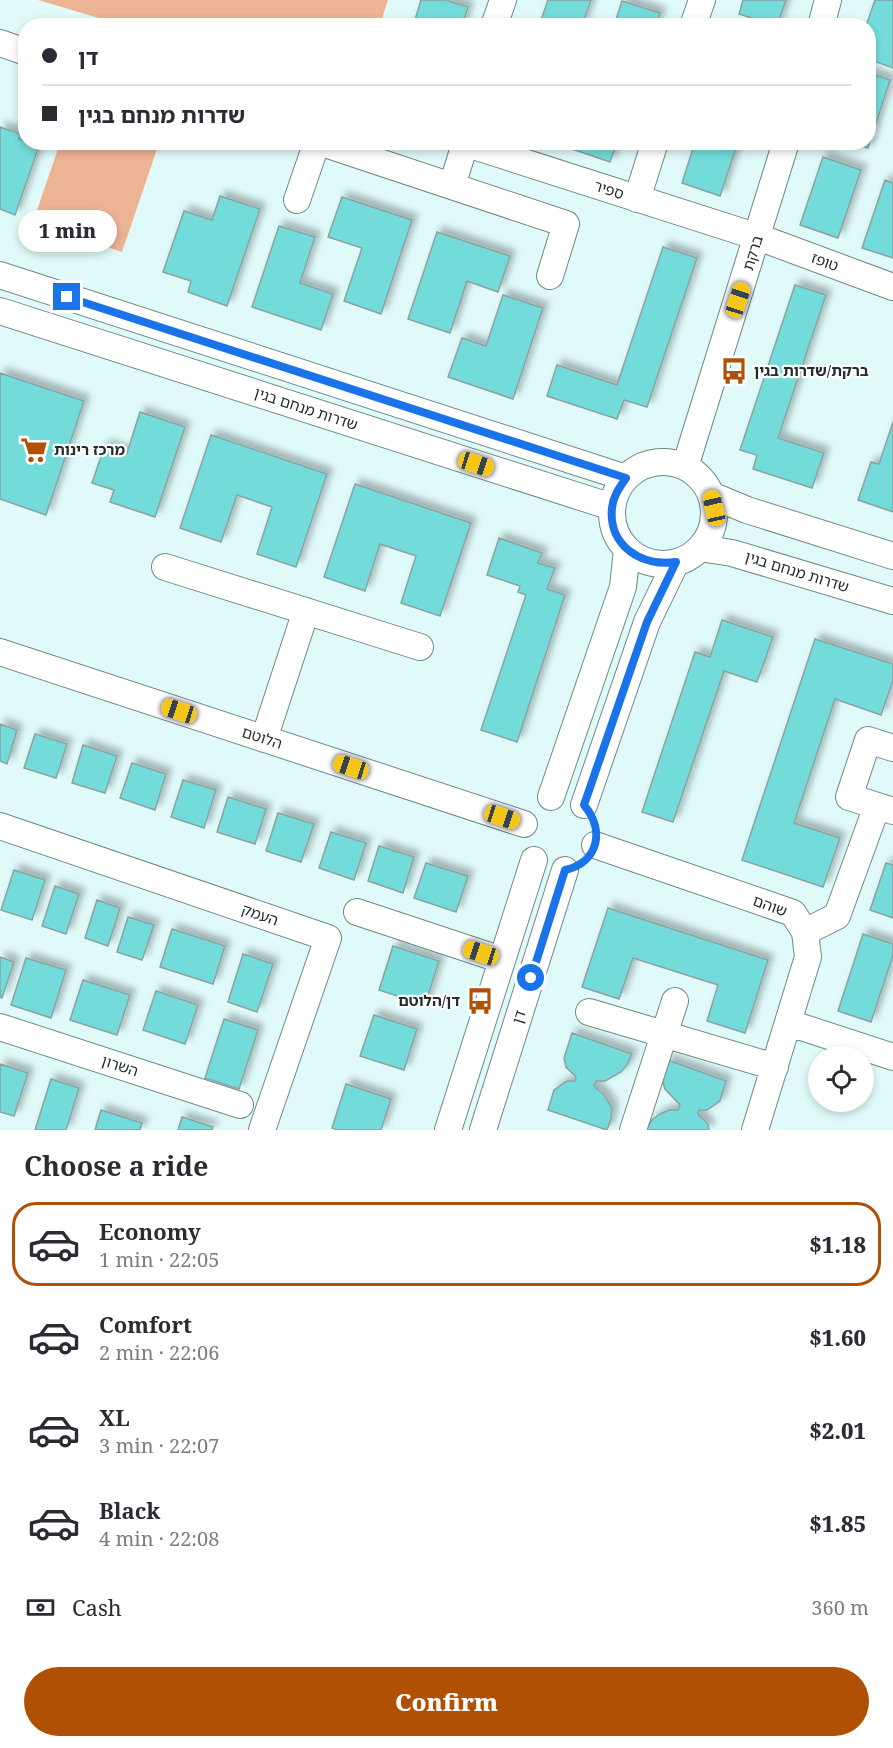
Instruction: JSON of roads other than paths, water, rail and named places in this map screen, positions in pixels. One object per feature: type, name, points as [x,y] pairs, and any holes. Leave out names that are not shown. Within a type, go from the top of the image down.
[{"type":"street","points":[[497,18],[503,0]]},
{"type":"street","points":[[696,18],[702,0]]},
{"type":"street","points":[[823,18],[828,0]]},
{"type":"street","points":[[0,43],[18,49]]},
{"type":"street","points":[[297,200],[315,150]]},
{"type":"street","points":[[342,150],[566,224],[550,276]]},
{"type":"street","points":[[452,186],[461,150]]},
{"type":"street","name":"ספיר","points":[[485,150],[758,237]]},
{"type":"street","points":[[637,199],[652,150]]},
{"type":"street","name":"ברקת","points":[[686,467],[784,150]]},
{"type":"street","name":"טופז","points":[[758,237],[893,287]]},
{"type":"street","points":[[0,275],[626,478]]},
{"type":"street","name":"שדרות מנחם בגין","points":[[0,311],[612,507]]},
{"type":"street","points":[[654,462],[670,462],[686,467],[705,483],[711,495],[714,508],[713,523],[708,536],[700,548],[689,557],[676,562],[663,564],[638,557],[627,549],[618,537],[613,522],[612,507],[617,492],[626,478],[639,468],[654,462]]},
{"type":"street","points":[[711,495],[747,510],[893,556]]},
{"type":"street","name":"שדרות מנחם בגין","points":[[700,548],[732,553],[893,601]]},
{"type":"street","points":[[551,797],[623,587],[627,549]]},
{"type":"street","points":[[584,805],[647,622],[676,562]]},
{"type":"street","points":[[165,567],[420,647]]},
{"type":"street","points":[[264,739],[306,611]]},
{"type":"street","name":"הלוטם","points":[[0,652],[524,824]]},
{"type":"street","points":[[755,1130],[808,957],[805,932],[837,916],[885,809],[849,797],[868,740],[893,748]]},
{"type":"street","points":[[563,796],[584,805],[592,814],[597,826],[593,851],[585,861],[574,868],[565,870],[548,869],[528,854],[524,843],[524,824],[532,809],[540,802],[551,797],[563,796]]},
{"type":"street","name":"העמק","points":[[0,826],[328,938],[262,1130]]},
{"type":"street","name":"שוהם","points":[[595,845],[792,913],[805,932]]},
{"type":"street","points":[[448,1130],[534,860]]},
{"type":"street","name":"דן","points":[[483,1130],[565,870]]},
{"type":"street","points":[[357,912],[502,960]]},
{"type":"street","points":[[633,1130],[675,1001]]},
{"type":"street","points":[[589,1012],[775,1067]]},
{"type":"street","points":[[789,1023],[893,1057]]},
{"type":"street","name":"השרון","points":[[0,1027],[240,1105]]},
{"type":"place","name":"ברקת/שדרות בגין","points":[[734,371]]},
{"type":"place","name":"מרכז רינות","points":[[34,450]]},
{"type":"place","name":"דן/הלוטם","points":[[480,1001]]}]
